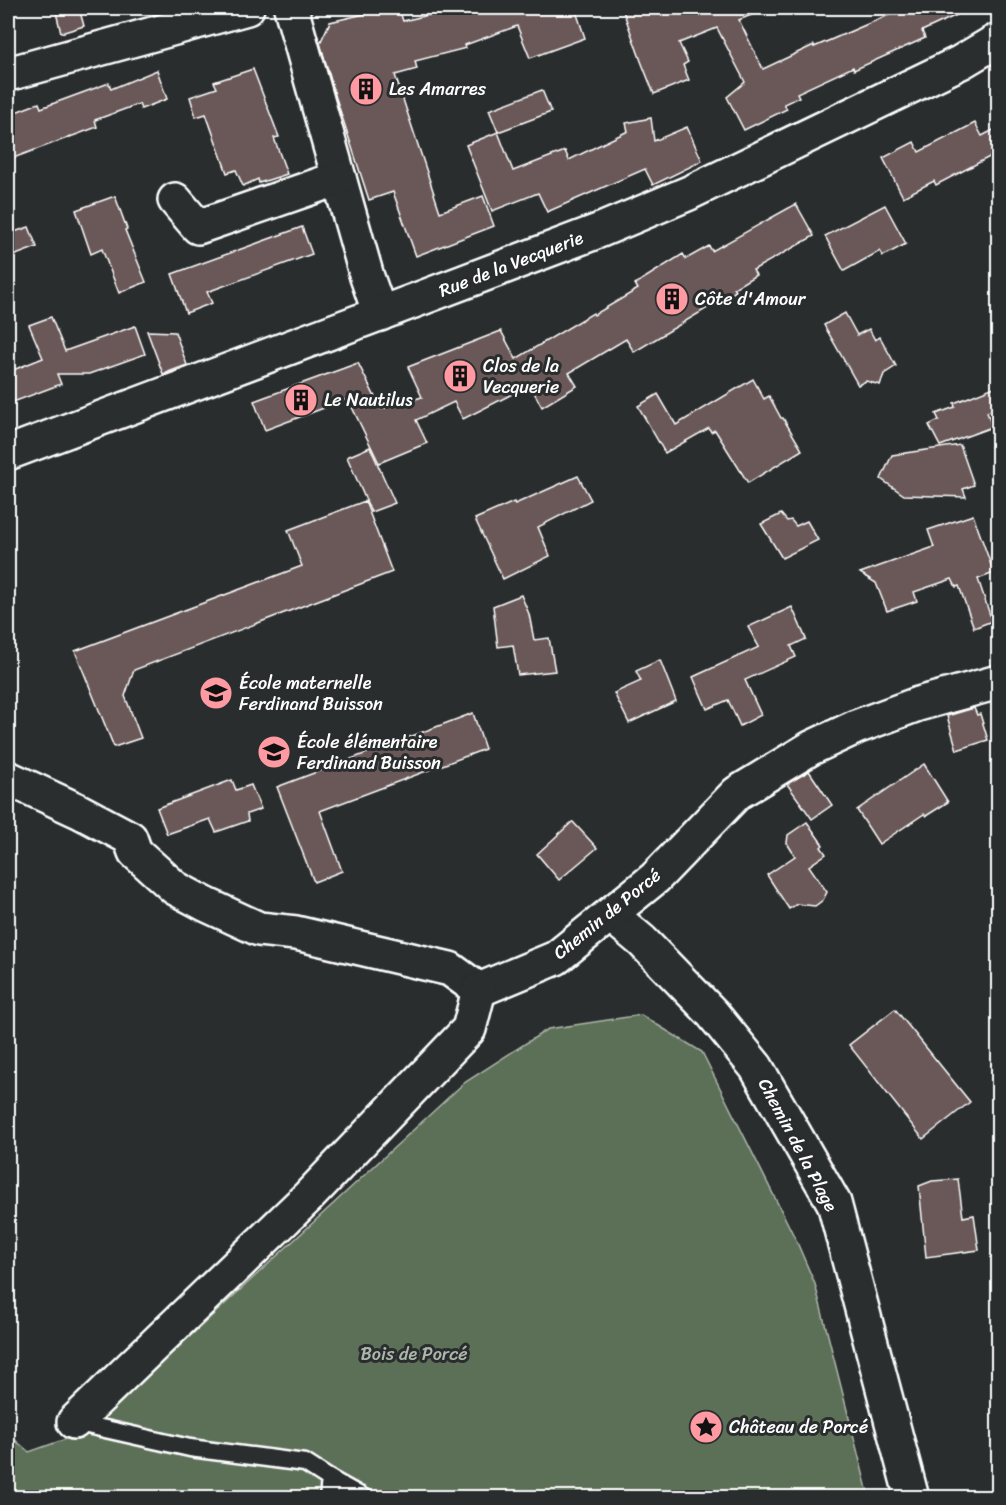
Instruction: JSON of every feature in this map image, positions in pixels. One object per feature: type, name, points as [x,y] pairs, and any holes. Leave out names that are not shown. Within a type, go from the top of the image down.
[{"type":"street","points":[[8,74],[247,8]]},
{"type":"street","points":[[291,8],[367,277],[380,314]]},
{"type":"street","name":"Rue de la Vecquerie","points":[[8,453],[601,230],[689,193],[961,62],[999,40]]},
{"type":"street","points":[[175,200],[198,227],[339,178]]},
{"type":"street","name":"Chemin de Porcé","points":[[479,990],[556,958],[655,878],[737,793],[811,748],[856,726],[918,704],[999,682]]},
{"type":"street","points":[[8,778],[130,838],[135,852],[175,888],[260,929],[296,933],[450,969],[479,990],[469,1029],[309,1197],[74,1422]]},
{"type":"street","name":"Chemin de la Plage","points":[[611,915],[642,941],[712,1013],[756,1067],[834,1203],[912,1497]]},
{"type":"lane","points":[[74,1422],[190,1448],[305,1463],[364,1497]]},
{"type":"lane","points":[[328,1497],[330,1479]]},
{"type":"green space","name":"Bois de Porcé","points":[[641,1015],[702,1052],[796,1240],[815,1284],[869,1497],[8,1497],[8,1434],[29,1452],[66,1439],[107,1413],[464,1083],[548,1029]]},
{"type":"building","points":[[55,8],[79,8],[84,26],[61,33]]},
{"type":"building","points":[[399,8],[403,21],[457,8],[575,8],[585,38],[530,58],[517,26],[465,45],[466,48],[415,61],[417,69],[395,75],[440,212],[483,196],[494,226],[416,256],[393,192],[369,200],[320,43],[330,22]]},
{"type":"building","points":[[622,8],[766,8],[739,20],[763,69],[814,45],[814,47],[891,14],[888,8],[972,8],[922,31],[925,38],[797,93],[799,97],[784,104],[787,109],[744,130],[727,97],[745,82],[717,28],[679,43],[688,62],[683,65],[689,80],[654,94]]},
{"type":"building","points":[[253,69],[279,137],[274,138],[287,174],[259,183],[258,179],[243,186],[236,170],[227,173],[206,114],[196,117],[190,97],[217,88],[214,82]]},
{"type":"building","points":[[157,70],[167,99],[141,109],[139,104],[95,120],[97,127],[8,160],[8,115],[39,103],[41,108],[109,83],[111,89]]},
{"type":"building","points":[[542,90],[551,112],[498,132],[489,110]]},
{"type":"building","points":[[651,118],[654,141],[687,127],[702,161],[653,185],[645,169],[547,212],[538,193],[492,211],[466,145],[498,132],[513,171],[565,151],[569,160],[628,131],[626,123]]},
{"type":"building","points":[[975,123],[982,136],[999,127],[999,152],[936,185],[934,181],[903,197],[883,158],[914,142],[919,152]]},
{"type":"building","points":[[115,196],[127,229],[125,230],[146,282],[119,293],[102,249],[91,254],[76,210]]},
{"type":"building","points":[[796,204],[814,236],[753,270],[756,275],[734,288],[736,291],[634,352],[626,339],[569,373],[577,386],[542,407],[530,385],[463,419],[454,402],[416,420],[427,443],[379,463],[348,399],[265,430],[254,401],[358,363],[381,409],[422,397],[408,367],[501,331],[516,359],[638,289],[635,284],[683,254],[686,259],[709,246],[712,251]]},
{"type":"building","points":[[885,205],[906,244],[883,256],[880,251],[844,271],[825,236]]},
{"type":"building","points":[[29,227],[37,247],[8,258],[8,234]]},
{"type":"building","points":[[302,227],[312,254],[207,292],[212,303],[186,313],[172,274]]},
{"type":"building","points":[[845,313],[857,335],[869,329],[875,340],[880,337],[896,366],[884,374],[880,385],[866,381],[858,385],[824,325]]},
{"type":"building","points":[[51,317],[65,351],[135,326],[145,354],[89,374],[57,374],[61,384],[8,404],[8,372],[43,358],[29,325]]},
{"type":"building","points":[[147,331],[175,332],[187,365],[163,374]]},
{"type":"building","points":[[753,379],[764,399],[769,396],[802,450],[748,483],[715,430],[711,432],[709,428],[665,453],[638,406],[658,394],[676,425]]},
{"type":"building","points":[[999,385],[999,408],[987,412],[992,427],[940,446],[929,425],[939,420],[936,414],[955,407],[954,403]]},
{"type":"building","points":[[960,445],[974,485],[963,489],[966,497],[904,495],[881,479],[892,455]]},
{"type":"building","points":[[370,447],[395,503],[371,512],[347,457]]},
{"type":"building","points":[[578,476],[591,500],[538,527],[550,556],[503,579],[475,519]]},
{"type":"building","points":[[365,501],[392,572],[134,670],[125,696],[141,738],[114,747],[75,651],[302,566],[288,530]]},
{"type":"building","points":[[781,514],[796,526],[807,521],[818,540],[782,558],[761,524]]},
{"type":"building","points":[[973,515],[994,573],[978,579],[992,621],[974,628],[959,586],[956,587],[952,579],[914,592],[917,601],[887,611],[876,583],[860,573],[934,547],[928,530]]},
{"type":"building","points":[[521,595],[529,614],[534,640],[549,638],[555,671],[518,675],[513,645],[498,647],[493,606]]},
{"type":"building","points":[[792,607],[806,639],[791,646],[796,657],[745,680],[761,715],[740,726],[728,700],[707,709],[693,677],[759,647],[748,627]]},
{"type":"building","points":[[660,660],[676,701],[629,723],[614,693],[641,681],[636,671]]},
{"type":"building","points":[[974,708],[977,715],[980,714],[988,740],[957,750],[947,716]]},
{"type":"building","points":[[473,713],[485,749],[320,811],[342,871],[314,882],[277,787]]},
{"type":"building","points":[[924,764],[948,802],[926,816],[924,814],[879,844],[857,810]]},
{"type":"building","points":[[809,771],[832,805],[812,819],[787,784]]},
{"type":"building","points":[[232,780],[236,790],[251,785],[261,809],[247,814],[248,821],[216,832],[210,819],[167,834],[157,808]]},
{"type":"building","points":[[572,822],[597,848],[559,880],[537,854]]},
{"type":"building","points":[[807,822],[823,845],[821,847],[826,854],[809,866],[827,892],[823,900],[815,906],[797,904],[789,909],[767,875],[795,856],[787,843],[788,835]]},
{"type":"building","points":[[895,1009],[970,1102],[923,1139],[849,1045]]},
{"type":"building","points":[[958,1179],[963,1217],[974,1215],[979,1250],[926,1257],[919,1186],[932,1181]]},
{"type":"place","name":"Les Amarres","points":[[366,89]]},
{"type":"place","name":"Côte d'Amour","points":[[672,299]]},
{"type":"place","name":"Clos de la Vecquerie","points":[[460,376]]},
{"type":"place","name":"Le Nautilus","points":[[301,400]]},
{"type":"place","name":"École maternelle Ferdinand Buisson","points":[[216,693]]},
{"type":"place","name":"École élémentaire Ferdinand Buisson","points":[[274,752]]},
{"type":"place","name":"Château de Porcé","points":[[706,1427]]}]
